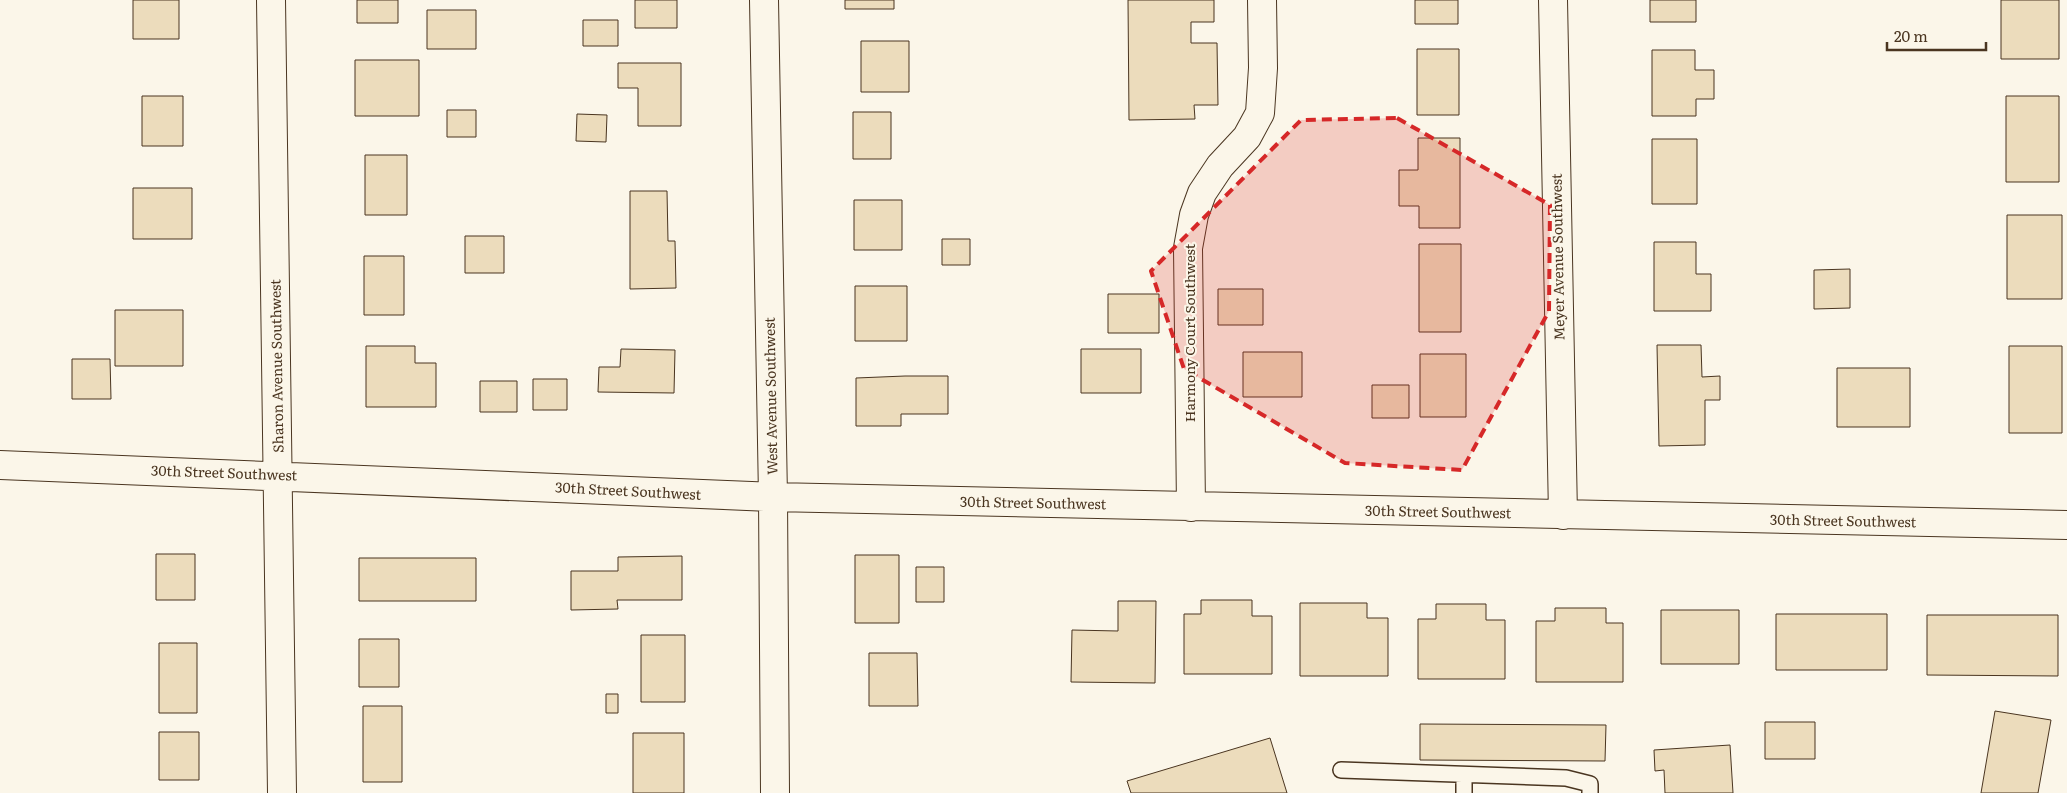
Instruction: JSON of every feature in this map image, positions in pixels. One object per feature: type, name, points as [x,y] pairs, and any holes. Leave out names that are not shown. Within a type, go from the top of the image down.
[{"type":"street","name":"Sharon Avenue Southwest","points":[[271,0],[282,793]]},
{"type":"street","name":"West Avenue Southwest","points":[[764,0],[773,497],[775,793]]},
{"type":"street","name":"Harmony Court Southwest","points":[[1191,507],[1188,248],[1194,215],[1202,193],[1220,166],[1247,137],[1260,113],[1263,68],[1262,0]]},
{"type":"street","name":"Meyer Avenue Southwest","points":[[1553,0],[1563,515]]},
{"type":"street","name":"30th Street Southwest","points":[[0,465],[279,475],[773,497],[2067,526]]},
{"type":"lane","points":[[1342,770],[1566,778],[1590,784],[1590,793]]},
{"type":"lane","points":[[1464,775],[1464,793]]},
{"type":"highlighted area","points":[[1397,118],[1550,205],[1549,311],[1462,470],[1345,463],[1184,369],[1151,271],[1301,120]]},
{"type":"building","points":[[133,0],[179,0],[179,39],[133,39]]},
{"type":"building","points":[[357,0],[398,0],[398,23],[357,23]]},
{"type":"building","points":[[635,0],[677,0],[677,28],[635,28]]},
{"type":"building","points":[[845,0],[894,0],[894,9],[845,9]]},
{"type":"building","points":[[1128,0],[1214,0],[1214,22],[1191,22],[1191,43],[1217,43],[1218,105],[1194,105],[1195,119],[1129,120]]},
{"type":"building","points":[[1415,0],[1458,0],[1458,24],[1415,24]]},
{"type":"building","points":[[1650,0],[1696,0],[1696,22],[1650,22]]},
{"type":"building","points":[[2001,0],[2059,0],[2059,59],[2001,59]]},
{"type":"building","points":[[427,10],[476,10],[476,49],[427,49]]},
{"type":"building","points":[[583,20],[618,20],[618,46],[583,46]]},
{"type":"building","points":[[861,41],[909,41],[909,92],[861,92]]},
{"type":"building","points":[[1417,49],[1459,49],[1459,115],[1417,115]]},
{"type":"building","points":[[1652,50],[1695,50],[1695,70],[1714,70],[1714,99],[1696,99],[1696,116],[1652,116]]},
{"type":"building","points":[[355,60],[419,60],[419,116],[355,116]]},
{"type":"building","points":[[618,63],[681,63],[681,126],[638,126],[638,88],[618,88]]},
{"type":"building","points":[[142,96],[183,96],[183,146],[142,146]]},
{"type":"building","points":[[2006,96],[2059,96],[2059,182],[2006,182]]},
{"type":"building","points":[[447,110],[476,110],[476,137],[447,137]]},
{"type":"building","points":[[853,112],[891,112],[891,159],[853,159]]},
{"type":"building","points":[[577,114],[607,115],[606,142],[576,141]]},
{"type":"building","points":[[1418,138],[1460,138],[1460,228],[1419,228],[1419,206],[1399,206],[1399,170],[1418,170]]},
{"type":"building","points":[[1652,139],[1697,139],[1697,204],[1652,204]]},
{"type":"building","points":[[365,155],[407,155],[407,215],[365,215]]},
{"type":"building","points":[[133,188],[192,188],[192,239],[133,239]]},
{"type":"building","points":[[630,191],[667,191],[668,241],[675,241],[676,288],[630,289]]},
{"type":"building","points":[[854,200],[902,200],[902,250],[854,250]]},
{"type":"building","points":[[2007,215],[2062,215],[2062,299],[2007,299]]},
{"type":"building","points":[[465,236],[504,236],[504,273],[465,273]]},
{"type":"building","points":[[942,239],[970,239],[970,265],[942,265]]},
{"type":"building","points":[[1654,242],[1696,242],[1696,274],[1711,274],[1711,311],[1654,311]]},
{"type":"building","points":[[1419,244],[1461,244],[1461,332],[1419,332]]},
{"type":"building","points":[[364,256],[404,256],[404,315],[364,315]]},
{"type":"building","points":[[1850,269],[1850,308],[1814,309],[1814,270]]},
{"type":"building","points":[[855,286],[907,286],[907,341],[855,341]]},
{"type":"building","points":[[1218,289],[1263,289],[1263,325],[1218,325]]},
{"type":"building","points":[[1108,294],[1159,294],[1159,333],[1108,333]]},
{"type":"building","points":[[115,310],[183,310],[183,366],[115,366]]},
{"type":"building","points":[[1657,345],[1701,345],[1702,377],[1720,376],[1720,400],[1705,400],[1705,445],[1659,446]]},
{"type":"building","points":[[366,346],[415,346],[415,363],[436,363],[436,407],[366,407]]},
{"type":"building","points":[[2009,346],[2062,346],[2062,433],[2009,433]]},
{"type":"building","points":[[621,349],[675,350],[674,393],[598,392],[599,367],[620,367]]},
{"type":"building","points":[[1081,349],[1141,349],[1141,393],[1081,393]]},
{"type":"building","points":[[1243,352],[1302,352],[1302,397],[1243,397]]},
{"type":"building","points":[[1420,354],[1466,354],[1466,417],[1420,417]]},
{"type":"building","points":[[72,359],[110,359],[111,399],[72,399]]},
{"type":"building","points":[[1837,368],[1910,368],[1910,427],[1837,427]]},
{"type":"building","points":[[948,376],[948,414],[901,414],[901,426],[856,426],[856,378]]},
{"type":"building","points":[[533,379],[567,379],[567,410],[533,410]]},
{"type":"building","points":[[480,381],[517,381],[517,412],[480,412]]},
{"type":"building","points":[[1372,385],[1409,385],[1409,418],[1372,418]]},
{"type":"building","points":[[156,554],[195,554],[195,600],[156,600]]},
{"type":"building","points":[[855,555],[899,555],[899,623],[855,623]]},
{"type":"building","points":[[682,556],[682,600],[617,600],[618,609],[571,610],[571,571],[618,571],[618,557]]},
{"type":"building","points":[[359,558],[476,558],[476,601],[359,601]]},
{"type":"building","points":[[916,567],[944,567],[944,602],[916,602]]},
{"type":"building","points":[[1201,600],[1252,600],[1252,616],[1272,616],[1272,674],[1184,674],[1184,614],[1201,614]]},
{"type":"building","points":[[1118,601],[1156,601],[1155,683],[1071,682],[1072,630],[1118,631]]},
{"type":"building","points":[[1300,603],[1367,603],[1367,618],[1388,618],[1388,676],[1300,676]]},
{"type":"building","points":[[1436,604],[1486,604],[1486,620],[1505,620],[1505,679],[1418,679],[1418,619],[1436,619]]},
{"type":"building","points":[[1555,608],[1606,608],[1606,623],[1623,623],[1623,682],[1536,682],[1536,621],[1555,621]]},
{"type":"building","points":[[1661,610],[1739,610],[1739,664],[1661,664]]},
{"type":"building","points":[[1776,614],[1887,614],[1887,670],[1776,670]]},
{"type":"building","points":[[1927,615],[2058,615],[2058,676],[1927,675]]},
{"type":"building","points":[[641,635],[685,635],[685,702],[641,702]]},
{"type":"building","points":[[359,639],[399,639],[399,687],[359,687]]},
{"type":"building","points":[[159,643],[197,643],[197,713],[159,713]]},
{"type":"building","points":[[869,653],[917,653],[918,706],[869,706]]},
{"type":"building","points":[[606,694],[618,694],[618,713],[606,713]]},
{"type":"building","points":[[363,706],[402,706],[402,782],[363,782]]},
{"type":"building","points":[[1995,711],[2051,720],[2038,793],[1981,793]]},
{"type":"building","points":[[1765,722],[1815,722],[1815,759],[1765,759]]},
{"type":"building","points":[[1420,724],[1606,725],[1605,761],[1420,760]]},
{"type":"building","points":[[159,732],[199,732],[199,780],[159,780]]},
{"type":"building","points":[[633,733],[684,733],[684,793],[633,793]]},
{"type":"building","points":[[1270,738],[1287,793],[1131,793],[1127,781]]},
{"type":"building","points":[[1730,745],[1733,793],[1665,793],[1664,770],[1655,771],[1654,750]]}]
